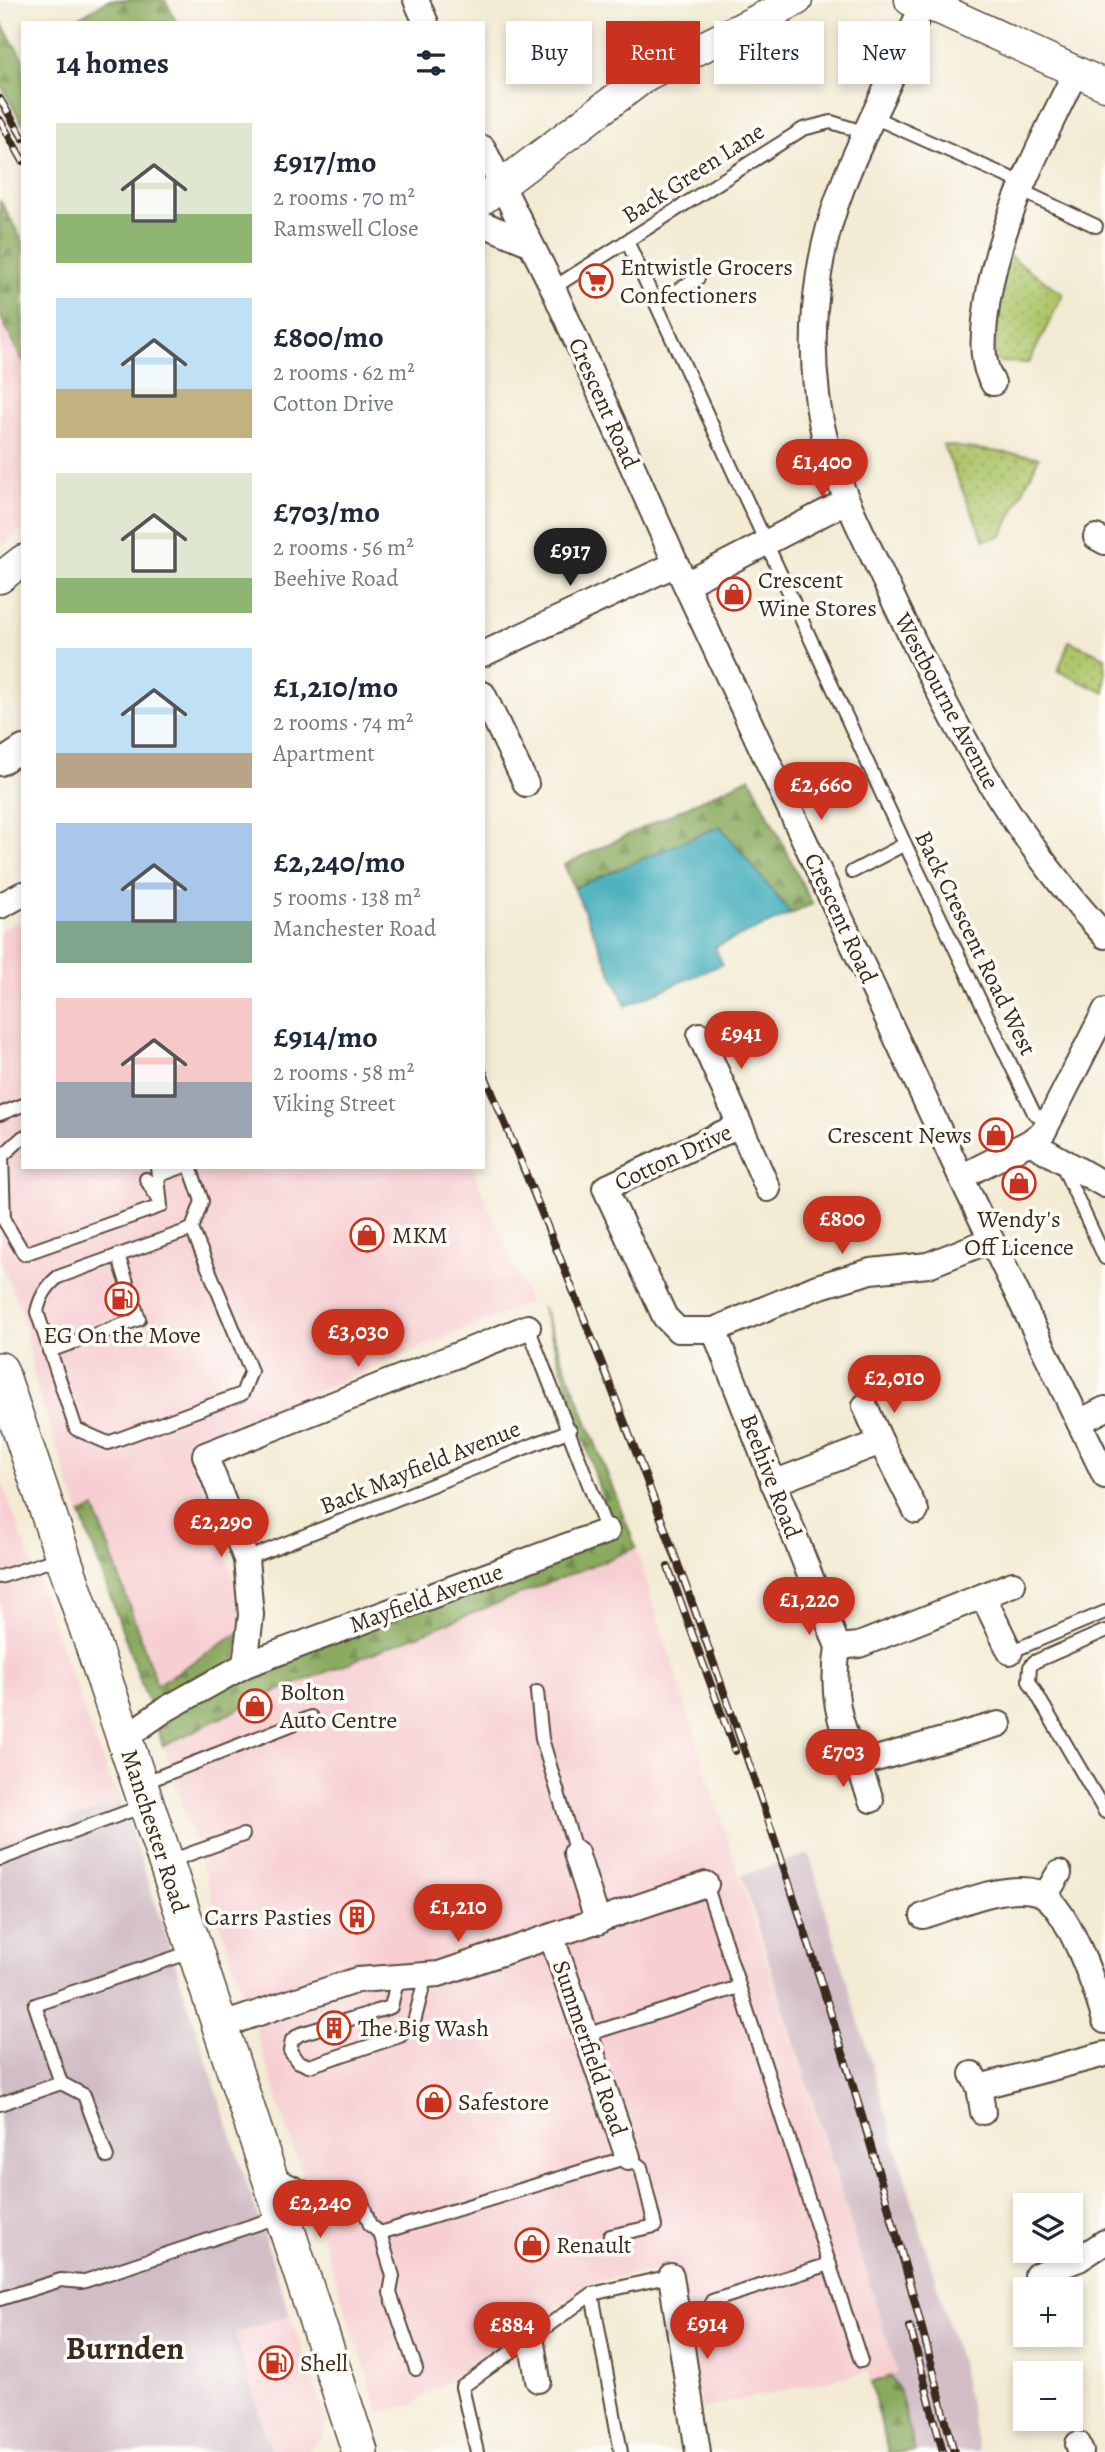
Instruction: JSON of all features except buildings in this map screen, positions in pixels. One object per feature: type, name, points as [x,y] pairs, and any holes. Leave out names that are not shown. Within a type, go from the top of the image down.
[{"type":"main road","name":"Manchester Road","points":[[0,1370],[220,2026],[282,2216],[352,2446]]},
{"type":"street","points":[[416,0],[425,21]]},
{"type":"street","points":[[492,193],[647,75],[797,0]]},
{"type":"street","points":[[916,2],[1105,85]]},
{"type":"street","name":"Westbourne Avenue","points":[[916,2],[830,222],[819,274],[814,328],[817,397],[847,501],[927,672],[984,776],[1044,867],[1105,936]]},
{"type":"street","points":[[993,383],[985,371],[984,349],[990,279],[998,244],[1021,186],[1076,71]]},
{"type":"street","name":"Crescent Road","points":[[485,158],[492,193],[530,243],[553,288],[681,574],[961,1177],[1105,1476]]},
{"type":"street","points":[[485,225],[530,243]]},
{"type":"street","points":[[485,653],[768,542],[847,501]]},
{"type":"street","points":[[0,578],[21,562]]},
{"type":"street","points":[[485,699],[514,776]]},
{"type":"street","points":[[0,763],[21,749]]},
{"type":"street","points":[[0,906],[21,895]]},
{"type":"street","points":[[961,1177],[1030,1142],[1050,1123],[1105,1011]]},
{"type":"street","points":[[700,1035],[740,1125]]},
{"type":"street","name":"Cotton Drive","points":[[714,1330],[678,1330],[665,1317],[605,1188],[740,1125],[768,1189]]},
{"type":"street","points":[[1030,1142],[1105,1185]]},
{"type":"street","points":[[714,1330],[817,1287],[871,1271],[928,1265],[991,1240]]},
{"type":"street","points":[[245,1665],[251,1615],[246,1559],[205,1455],[528,1327]]},
{"type":"street","name":"Beehive Road","points":[[714,1330],[838,1647]]},
{"type":"street","points":[[865,1406],[916,1511]]},
{"type":"street","points":[[1079,1422],[1105,1409]]},
{"type":"street","points":[[774,1483],[881,1442]]},
{"type":"street","name":"Mayfield Avenue","points":[[124,1738],[166,1709],[245,1665],[607,1531]]},
{"type":"street","points":[[871,1800],[858,1764],[844,1737],[832,1683],[838,1647],[859,1645],[1013,1584]]},
{"type":"street","points":[[983,1596],[1010,1652]]},
{"type":"street","points":[[858,1764],[999,1724]]},
{"type":"street","points":[[576,1853],[598,1922]]},
{"type":"street","points":[[1045,1896],[1059,1873]]},
{"type":"street","name":"Summerfield Road","points":[[220,2026],[357,1980],[439,1974],[706,1884]]},
{"type":"street","points":[[921,1917],[996,1893],[1037,1892],[1045,1896],[1052,1900],[1091,1972],[1105,2021]]},
{"type":"street","name":"Summerfield Road","points":[[552,1938],[628,2158]]},
{"type":"street","points":[[984,2112],[975,2081],[1105,2054]]},
{"type":"street","points":[[1036,2274],[1080,2259],[1105,2242]]},
{"type":"street","points":[[671,2276],[698,2452]]},
{"type":"street","points":[[531,2337],[538,2380]]},
{"type":"lane","name":"Back Green Lane","points":[[553,288],[803,129],[831,122],[867,124],[1021,186],[1096,226]]},
{"type":"lane","name":"Back Crescent Road West","points":[[627,241],[905,844],[1034,1113],[1050,1123]]},
{"type":"lane","points":[[656,303],[698,278]]},
{"type":"lane","points":[[852,872],[905,844]]},
{"type":"lane","points":[[0,1114],[21,1106]]},
{"type":"lane","points":[[21,1139],[2,1156],[4,1220],[24,1254],[161,1206]]},
{"type":"lane","points":[[1061,1162],[1105,1258]]},
{"type":"lane","points":[[191,1169],[202,1200],[192,1229],[251,1371],[242,1394],[108,1443],[76,1429],[37,1312],[50,1284],[58,1277],[192,1229]]},
{"type":"lane","points":[[159,1171],[161,1206]]},
{"type":"lane","points":[[146,1179],[161,1206]]},
{"type":"lane","points":[[50,1351],[139,1319],[118,1255]]},
{"type":"lane","points":[[528,1327],[607,1531]]},
{"type":"lane","name":"Back Mayfield Avenue","points":[[246,1559],[570,1430]]},
{"type":"lane","points":[[0,1577],[63,1557]]},
{"type":"lane","points":[[1010,1652],[1105,1612]]},
{"type":"lane","points":[[1105,1631],[1034,1662],[1028,1673],[1029,1681],[1105,1812]]},
{"type":"lane","points":[[537,1692],[542,1739],[576,1853]]},
{"type":"lane","points":[[0,1859],[310,1717]]},
{"type":"lane","points":[[166,1862],[243,1835]]},
{"type":"lane","points":[[706,1884],[861,2361]]},
{"type":"lane","points":[[107,2157],[84,2095],[61,2082],[35,2005],[195,1950]]},
{"type":"lane","points":[[398,1977],[391,2007],[300,2034],[292,2040],[290,2052],[298,2061],[309,2066],[400,2036],[414,2022],[426,1975]]},
{"type":"lane","points":[[586,2035],[739,1987]]},
{"type":"lane","points":[[0,2104],[61,2082]]},
{"type":"lane","points":[[380,2234],[628,2158],[641,2167],[655,2226],[610,2236]]},
{"type":"lane","points":[[266,2169],[328,2199],[361,2199],[370,2225],[380,2234],[393,2276],[390,2293],[416,2369]]},
{"type":"lane","points":[[0,2299],[61,2280],[82,2282],[282,2216]]},
{"type":"lane","points":[[712,2301],[830,2264]]},
{"type":"lane","points":[[477,2452],[462,2387],[592,2294],[671,2276]]},
{"type":"lane","points":[[592,2294],[621,2452]]},
{"type":"shaded area","points":[[0,315],[21,358],[21,531],[0,547]]},
{"type":"shaded area","points":[[21,920],[21,1169],[473,1169],[529,1303],[188,1444],[234,1579],[241,1611],[239,1633],[157,1686],[95,1509],[80,1514],[38,1393],[21,1311],[0,1261],[0,930]]},
{"type":"shaded area","points":[[0,1476],[108,1777],[122,1802],[0,1844]]},
{"type":"shaded area","points":[[636,1548],[897,2374],[871,2383],[868,2372],[701,2409],[676,2266],[596,2282],[411,2406],[379,2412],[163,1746],[263,1697]]},
{"type":"shaded area","points":[[122,1802],[290,2315],[235,2333],[271,2452],[0,2452],[0,1844]]},
{"type":"shaded area","points":[[809,1854],[960,2363],[979,2452],[915,2452],[900,2392],[891,2376],[897,2373],[742,1875]]},
{"type":"shaded area","points":[[290,2315],[327,2418],[321,2439],[304,2452],[271,2452],[235,2332]]},
{"type":"green space","points":[[108,0],[165,0],[176,21],[73,21]]},
{"type":"green space","points":[[0,21],[21,56],[21,121],[0,83]]},
{"type":"green space","points":[[0,200],[21,238],[21,358],[0,315]]},
{"type":"green space","points":[[1004,252],[1063,294],[1029,363],[1000,362],[993,358]]},
{"type":"green space","points":[[943,445],[1039,457],[1002,536],[984,540]]},
{"type":"green space","points":[[1069,641],[1105,657],[1105,693],[1058,671]]},
{"type":"green space","points":[[750,777],[812,904],[791,914],[720,826],[574,888],[564,865]]},
{"type":"green space","points":[[542,1306],[636,1548],[263,1697],[163,1746],[156,1724],[246,1674],[614,1535]]},
{"type":"green space","points":[[95,1508],[157,1685],[239,1633],[236,1660],[150,1708],[81,1514]]},
{"type":"green space","points":[[891,2376],[900,2392],[915,2452],[888,2452],[871,2383]]},
{"type":"water","points":[[720,826],[791,914],[715,947],[722,964],[626,1006],[574,888]]},
{"type":"railway","points":[[0,99],[21,135]]},
{"type":"railway","points":[[0,120],[21,157]]},
{"type":"railway","points":[[485,1076],[620,1409],[745,1752],[803,1925],[857,2100],[908,2275],[954,2452]]},
{"type":"railway","points":[[668,1567],[735,1751]]},
{"type":"railway","points":[[910,2327],[943,2452]]},
{"type":"place","name":"Entwistle Grocers Confectioners","points":[[596,281]]},
{"type":"place","name":"Crescent Wine Stores","points":[[734,594]]},
{"type":"place","name":"Crescent News","points":[[996,1135]]},
{"type":"place","name":"Wendy's Off Licence","points":[[1019,1183]]},
{"type":"place","name":"MKM","points":[[367,1235]]},
{"type":"place","name":"EG On the Move","points":[[122,1299]]},
{"type":"place","name":"Bolton Auto Centre","points":[[255,1706]]},
{"type":"place","name":"Carrs Pasties","points":[[357,1917]]},
{"type":"place","name":"The Big Wash","points":[[334,2028]]},
{"type":"place","name":"Safestore","points":[[434,2102]]},
{"type":"place","name":"Renault","points":[[532,2245]]},
{"type":"place","name":"Shell","points":[[276,2363]]},
{"type":"district","name":"Burnden","points":[[125,2348]]}]
